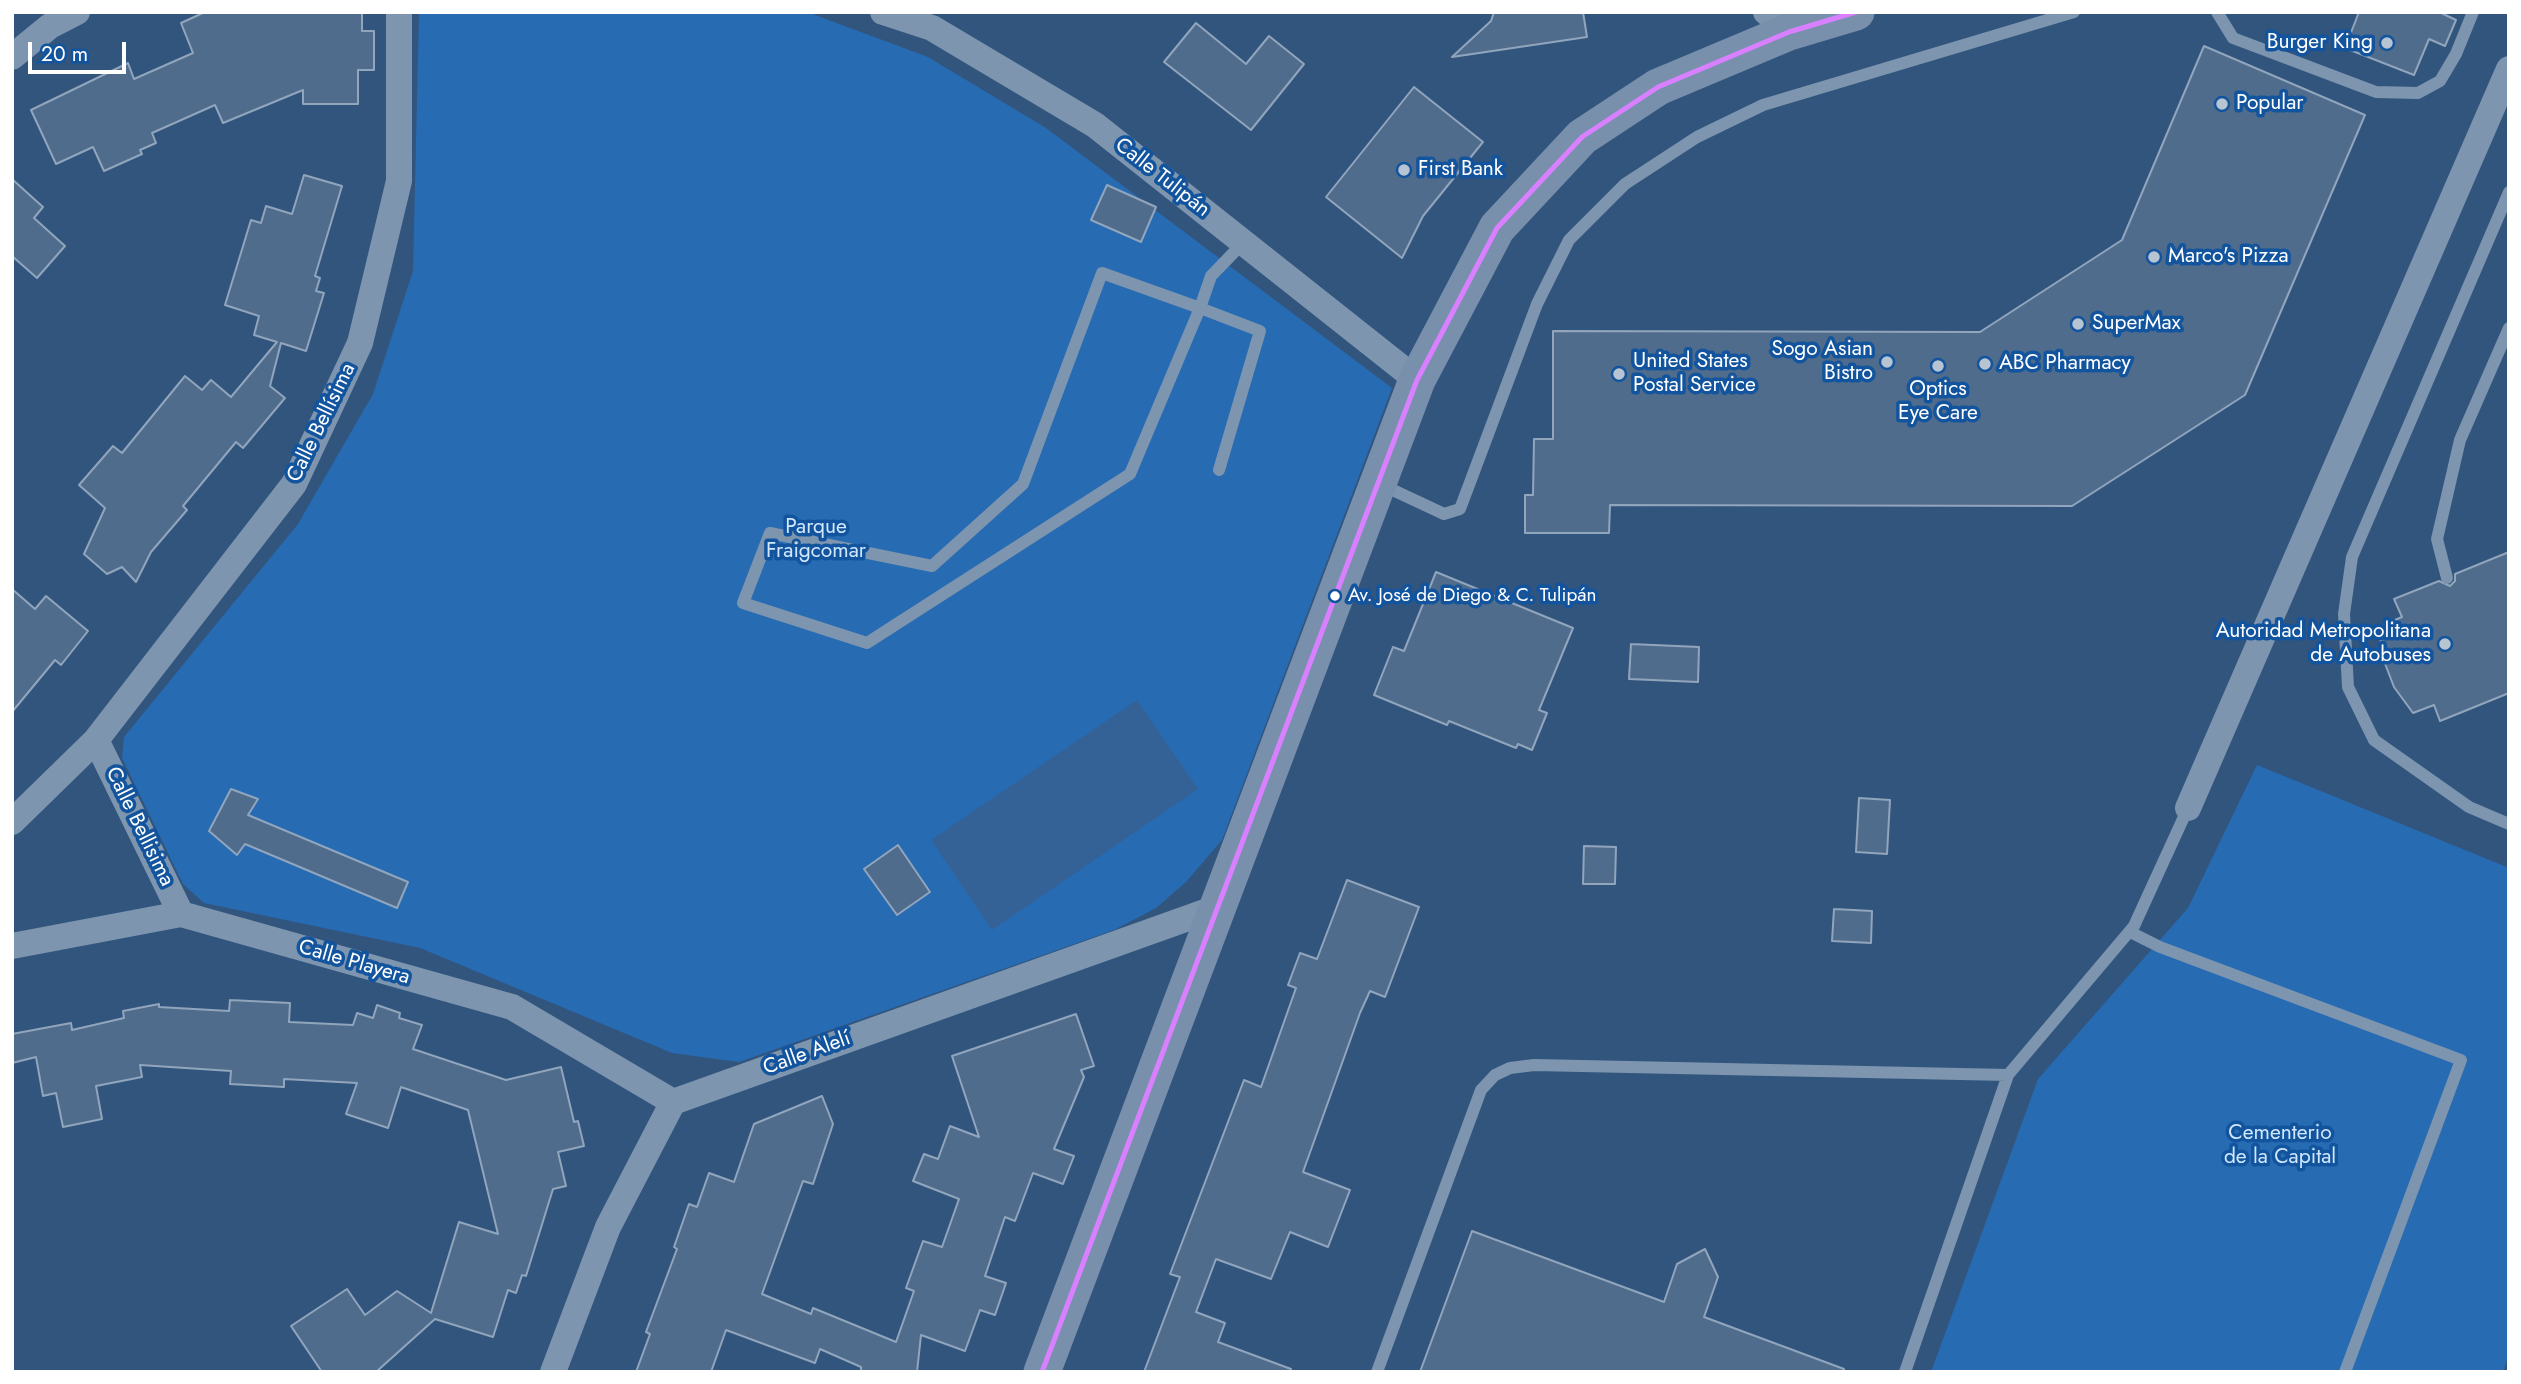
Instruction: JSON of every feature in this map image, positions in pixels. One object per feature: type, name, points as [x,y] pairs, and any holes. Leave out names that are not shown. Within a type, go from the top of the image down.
[{"type":"street","points":[[12,57],[50,26],[77,12]]},
{"type":"street","name":"Calle Bellísima","points":[[12,822],[96,740],[294,484],[360,343],[399,181],[399,12]]},
{"type":"street","name":"Calle Tulipán","points":[[883,12],[932,28],[1096,125],[1417,380]]},
{"type":"street","points":[[1042,1372],[1417,380],[1497,228],[1582,137],[1658,87],[1777,22],[1856,12]]},
{"type":"street","points":[[2188,808],[2509,69]]},
{"type":"street","name":"Calle Bellisima","points":[[96,740],[181,914]]},
{"type":"street","name":"Calle Alelí","points":[[673,1102],[1219,907]]},
{"type":"street","name":"Calle Playera","points":[[12,946],[181,914],[512,1007],[673,1102]]},
{"type":"street","points":[[552,1372],[608,1227],[673,1102]]},
{"type":"lane","points":[[1378,483],[1444,514],[1460,509],[1537,304],[1569,240],[1625,184],[1697,137],[1763,105],[2074,12]]},
{"type":"lane","points":[[2217,12],[2233,38],[2376,92],[2418,93],[2440,81],[2473,12]]},
{"type":"lane","points":[[2509,192],[2352,557],[2344,614],[2348,687],[2374,740],[2469,807],[2509,824]]},
{"type":"lane","points":[[1219,470],[1260,331],[1199,308],[1102,274],[1023,484],[932,566],[770,533],[743,603],[867,643],[1130,474],[1199,308],[1211,276],[1244,242]]},
{"type":"lane","points":[[2447,578],[2437,539],[2460,440],[2509,328]]},
{"type":"lane","points":[[1905,1372],[2008,1075],[2130,932],[2188,808]]},
{"type":"lane","points":[[2130,932],[2160,947],[2461,1060],[2345,1372]]},
{"type":"lane","points":[[1377,1372],[1481,1090],[1495,1075],[1510,1068],[1547,1066],[2008,1075]]},
{"type":"green space","name":"Parque Fraigcomar","points":[[419,12],[807,12],[928,57],[1046,128],[1392,388],[1222,840],[1186,882],[1156,908],[1114,930],[739,1062],[672,1053],[420,948],[204,903],[183,884],[122,758],[124,737],[298,524],[373,394],[413,271]]},
{"type":"green space","name":"Cementerio de la Capital","points":[[2257,765],[2509,868],[2509,1354],[2503,1372],[1931,1372],[2038,1079],[2188,908]]},
{"type":"shaded area","points":[[1137,700],[1198,789],[992,930],[931,840]]},
{"type":"building","points":[[205,12],[362,12],[362,31],[374,31],[374,70],[358,70],[358,104],[303,104],[303,90],[223,123],[215,105],[152,133],[156,143],[140,150],[142,154],[104,171],[93,147],[56,164],[31,110],[128,63],[134,79],[193,53],[181,23]]},
{"type":"building","points":[[1494,12],[1583,12],[1587,37],[1452,57],[1491,21]]},
{"type":"building","name":"Burger King","points":[[2359,12],[2439,12],[2456,20],[2445,46],[2429,39],[2414,75],[2345,48]]},
{"type":"building","points":[[1196,23],[1246,64],[1269,36],[1304,64],[1251,130],[1164,62]]},
{"type":"building","points":[[2204,46],[2365,115],[2245,395],[2072,506],[1610,505],[1609,533],[1525,533],[1525,495],[1533,495],[1534,439],[1553,439],[1553,331],[1980,332],[2122,240]]},
{"type":"building","name":"First Bank","points":[[1414,87],[1483,142],[1423,216],[1402,258],[1326,197]]},
{"type":"building","points":[[304,175],[342,186],[315,276],[320,278],[316,291],[324,293],[306,351],[281,343],[270,386],[285,398],[243,448],[236,442],[183,506],[187,510],[151,552],[136,582],[122,567],[107,574],[84,554],[105,508],[79,485],[113,446],[122,453],[185,376],[202,390],[211,380],[231,397],[277,342],[254,335],[259,316],[225,305],[251,220],[261,223],[266,206],[292,214]]},
{"type":"building","points":[[12,179],[43,207],[34,218],[65,246],[37,278],[12,256]]},
{"type":"building","points":[[1107,185],[1156,207],[1141,242],[1091,220]]},
{"type":"building","name":"Autoridad Metropolitana de Autobuses","points":[[2509,552],[2509,693],[2440,721],[2434,705],[2413,713],[2394,687],[2384,661],[2378,627],[2402,617],[2394,599],[2439,581],[2450,586],[2455,581],[2455,574]]},
{"type":"building","points":[[1436,572],[1573,628],[1539,710],[1547,713],[1532,750],[1518,744],[1516,748],[1449,721],[1447,725],[1374,695],[1393,647],[1404,651]]},
{"type":"building","points":[[12,589],[35,609],[46,596],[88,631],[61,665],[55,660],[12,712]]},
{"type":"building","points":[[1631,644],[1699,647],[1698,682],[1629,679]]},
{"type":"building","points":[[231,789],[258,799],[248,815],[408,882],[397,908],[245,844],[237,855],[209,831]]},
{"type":"building","points":[[1859,798],[1890,800],[1887,854],[1856,852]]},
{"type":"building","points":[[898,845],[930,892],[897,915],[864,869]]},
{"type":"building","points":[[1584,846],[1616,847],[1615,884],[1583,884]]},
{"type":"building","points":[[1347,880],[1419,907],[1385,997],[1370,991],[1360,1013],[1303,1172],[1350,1190],[1328,1247],[1290,1232],[1271,1279],[1216,1259],[1196,1312],[1225,1323],[1218,1342],[1291,1369],[1290,1372],[1144,1372],[1180,1277],[1170,1274],[1244,1080],[1261,1087],[1296,988],[1288,985],[1300,953],[1317,959]]},
{"type":"building","points":[[1834,909],[1872,911],[1871,943],[1832,941]]},
{"type":"building","points":[[230,1000],[290,1003],[289,1022],[353,1025],[357,1013],[373,1018],[377,1005],[400,1013],[399,1018],[422,1025],[413,1049],[506,1080],[561,1067],[574,1122],[578,1121],[584,1146],[558,1152],[566,1186],[553,1189],[526,1276],[522,1275],[516,1293],[508,1290],[493,1337],[435,1319],[376,1372],[322,1372],[291,1326],[347,1289],[365,1315],[397,1291],[431,1313],[459,1222],[498,1234],[468,1110],[401,1087],[388,1128],[346,1114],[357,1083],[284,1079],[284,1087],[230,1084],[231,1071],[140,1065],[142,1077],[96,1086],[102,1119],[63,1127],[56,1093],[43,1096],[36,1057],[12,1063],[12,1034],[71,1023],[72,1030],[124,1018],[123,1011],[159,1004],[159,1007],[229,1011]]},
{"type":"building","points":[[1076,1014],[1094,1066],[1081,1070],[1084,1077],[1054,1149],[1074,1156],[1063,1184],[1033,1173],[1015,1221],[1005,1217],[985,1276],[1006,1283],[995,1315],[980,1310],[965,1351],[921,1335],[917,1372],[861,1372],[861,1367],[820,1349],[815,1363],[726,1330],[711,1372],[636,1372],[650,1334],[646,1332],[677,1249],[674,1247],[689,1204],[697,1207],[709,1173],[734,1182],[754,1124],[822,1096],[833,1124],[813,1184],[803,1181],[762,1294],[811,1314],[813,1308],[896,1342],[914,1291],[906,1288],[923,1241],[942,1247],[959,1199],[913,1181],[924,1154],[938,1159],[950,1126],[979,1137],[952,1056]]},
{"type":"building","points":[[1472,1231],[1664,1302],[1677,1264],[1705,1249],[1718,1277],[1704,1317],[1844,1369],[1843,1372],[1420,1372]]},
{"type":"transit line","points":[[1042,1372],[1417,380],[1497,228],[1582,137],[1658,87],[1789,32],[1856,12]]},
{"type":"place","name":"Burger King","points":[[2387,43]]},
{"type":"place","name":"Popular","points":[[2222,104]]},
{"type":"place","name":"First Bank","points":[[1404,170]]},
{"type":"place","name":"Marco's Pizza","points":[[2154,257]]},
{"type":"place","name":"SuperMax","points":[[2078,324]]},
{"type":"place","name":"Sogo Asian Bistro","points":[[1887,362]]},
{"type":"place","name":"ABC Pharmacy","points":[[1985,364]]},
{"type":"place","name":"Optics Eye Care","points":[[1938,366]]},
{"type":"place","name":"United States Postal Service","points":[[1619,374]]},
{"type":"place","name":"Av. José de Diego & C. Tulipán","points":[[1335,596]]},
{"type":"place","name":"Autoridad Metropolitana de Autobuses","points":[[2445,644]]}]
